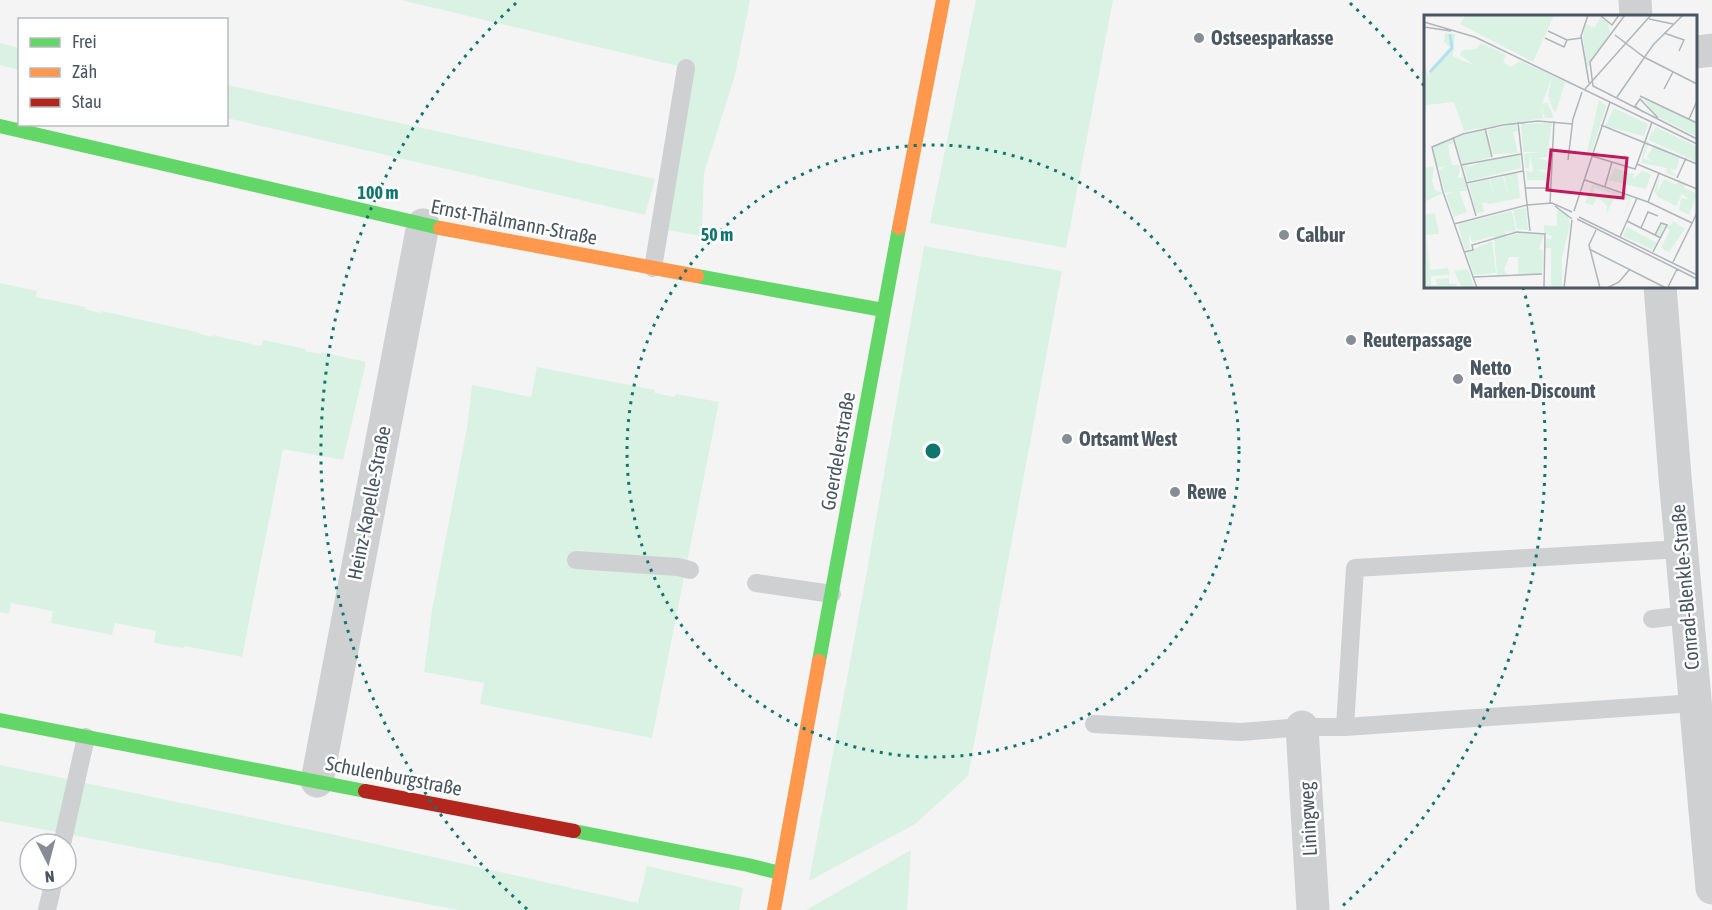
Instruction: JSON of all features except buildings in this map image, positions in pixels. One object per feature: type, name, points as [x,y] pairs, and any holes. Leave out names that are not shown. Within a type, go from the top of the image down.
[{"type":"street","name":"Goerdelerstraße","points":[[774,910],[883,310],[944,0]]},
{"type":"street","points":[[1635,0],[1636,15]]},
{"type":"street","points":[[1697,52],[1712,50]]},
{"type":"street","name":"Ernst-Thälmann-Straße","points":[[0,126],[423,225],[883,310]]},
{"type":"street","name":"Heinz-Kapelle-Straße","points":[[317,781],[423,225]]},
{"type":"street","name":"Conrad-Blenkle-Straße","points":[[1660,288],[1712,888]]},
{"type":"street","name":"Schulenburgstraße","points":[[0,720],[780,873]]},
{"type":"street","name":"Liningweg","points":[[1302,727],[1313,910]]},
{"type":"lane","points":[[653,268],[686,68]]},
{"type":"lane","points":[[1345,727],[1355,568],[1681,549]]},
{"type":"lane","points":[[576,560],[678,567],[690,570]]},
{"type":"lane","points":[[756,583],[832,594]]},
{"type":"lane","points":[[1652,619],[1687,615]]},
{"type":"lane","points":[[1094,724],[1241,732],[1695,703]]},
{"type":"lane","points":[[65,832],[86,737]]},
{"type":"lane","points":[[47,910],[51,892]]},
{"type":"green space","points":[[401,0],[750,0],[735,75],[704,173],[702,236],[660,229],[686,68]]},
{"type":"green space","points":[[976,0],[1113,0],[1066,248],[930,223]]},
{"type":"green space","points":[[0,43],[18,48],[18,70],[0,65]]},
{"type":"green space","points":[[228,85],[655,179],[645,215],[228,118]]},
{"type":"green space","points":[[924,246],[1062,271],[968,776],[915,824],[809,881],[865,582]]},
{"type":"green space","points":[[0,283],[37,291],[36,297],[85,307],[85,309],[100,313],[101,311],[212,337],[212,335],[261,346],[263,340],[306,349],[305,351],[320,354],[321,352],[366,362],[343,460],[283,449],[242,657],[185,646],[184,648],[154,643],[156,631],[115,623],[112,635],[51,623],[53,611],[11,603],[9,614],[0,612]]},
{"type":"green space","points":[[537,367],[655,390],[655,393],[675,397],[676,394],[719,402],[652,738],[480,704],[484,683],[424,672],[432,610],[467,428],[472,385],[531,397]]},
{"type":"green space","points":[[0,765],[335,835],[638,903],[647,866],[743,888],[739,910],[458,910],[78,836],[78,832],[57,832],[0,821]]},
{"type":"green space","points":[[911,850],[907,910],[806,910]]},
{"type":"traffic: fast","points":[[0,126],[440,228]]},
{"type":"traffic: fast","points":[[819,661],[899,228]]},
{"type":"traffic: fast","points":[[697,276],[883,310]]},
{"type":"traffic: fast","points":[[0,720],[365,791]]},
{"type":"traffic: fast","points":[[574,831],[780,873]]},
{"type":"traffic: slow","points":[[899,228],[943,0]]},
{"type":"traffic: slow","points":[[440,228],[697,276]]},
{"type":"traffic: slow","points":[[774,910],[819,661]]},
{"type":"traffic: jam","points":[[365,791],[574,831]]},
{"type":"place","name":"Ostseesparkasse","points":[[1199,38]]},
{"type":"place","name":"Calbur","points":[[1284,235]]},
{"type":"place","name":"Reuterpassage","points":[[1351,340]]},
{"type":"place","name":"Netto Marken-Discount","points":[[1458,379]]},
{"type":"place","name":"Ortsamt West","points":[[1067,439]]},
{"type":"place","name":"Rewe","points":[[1175,492]]}]
